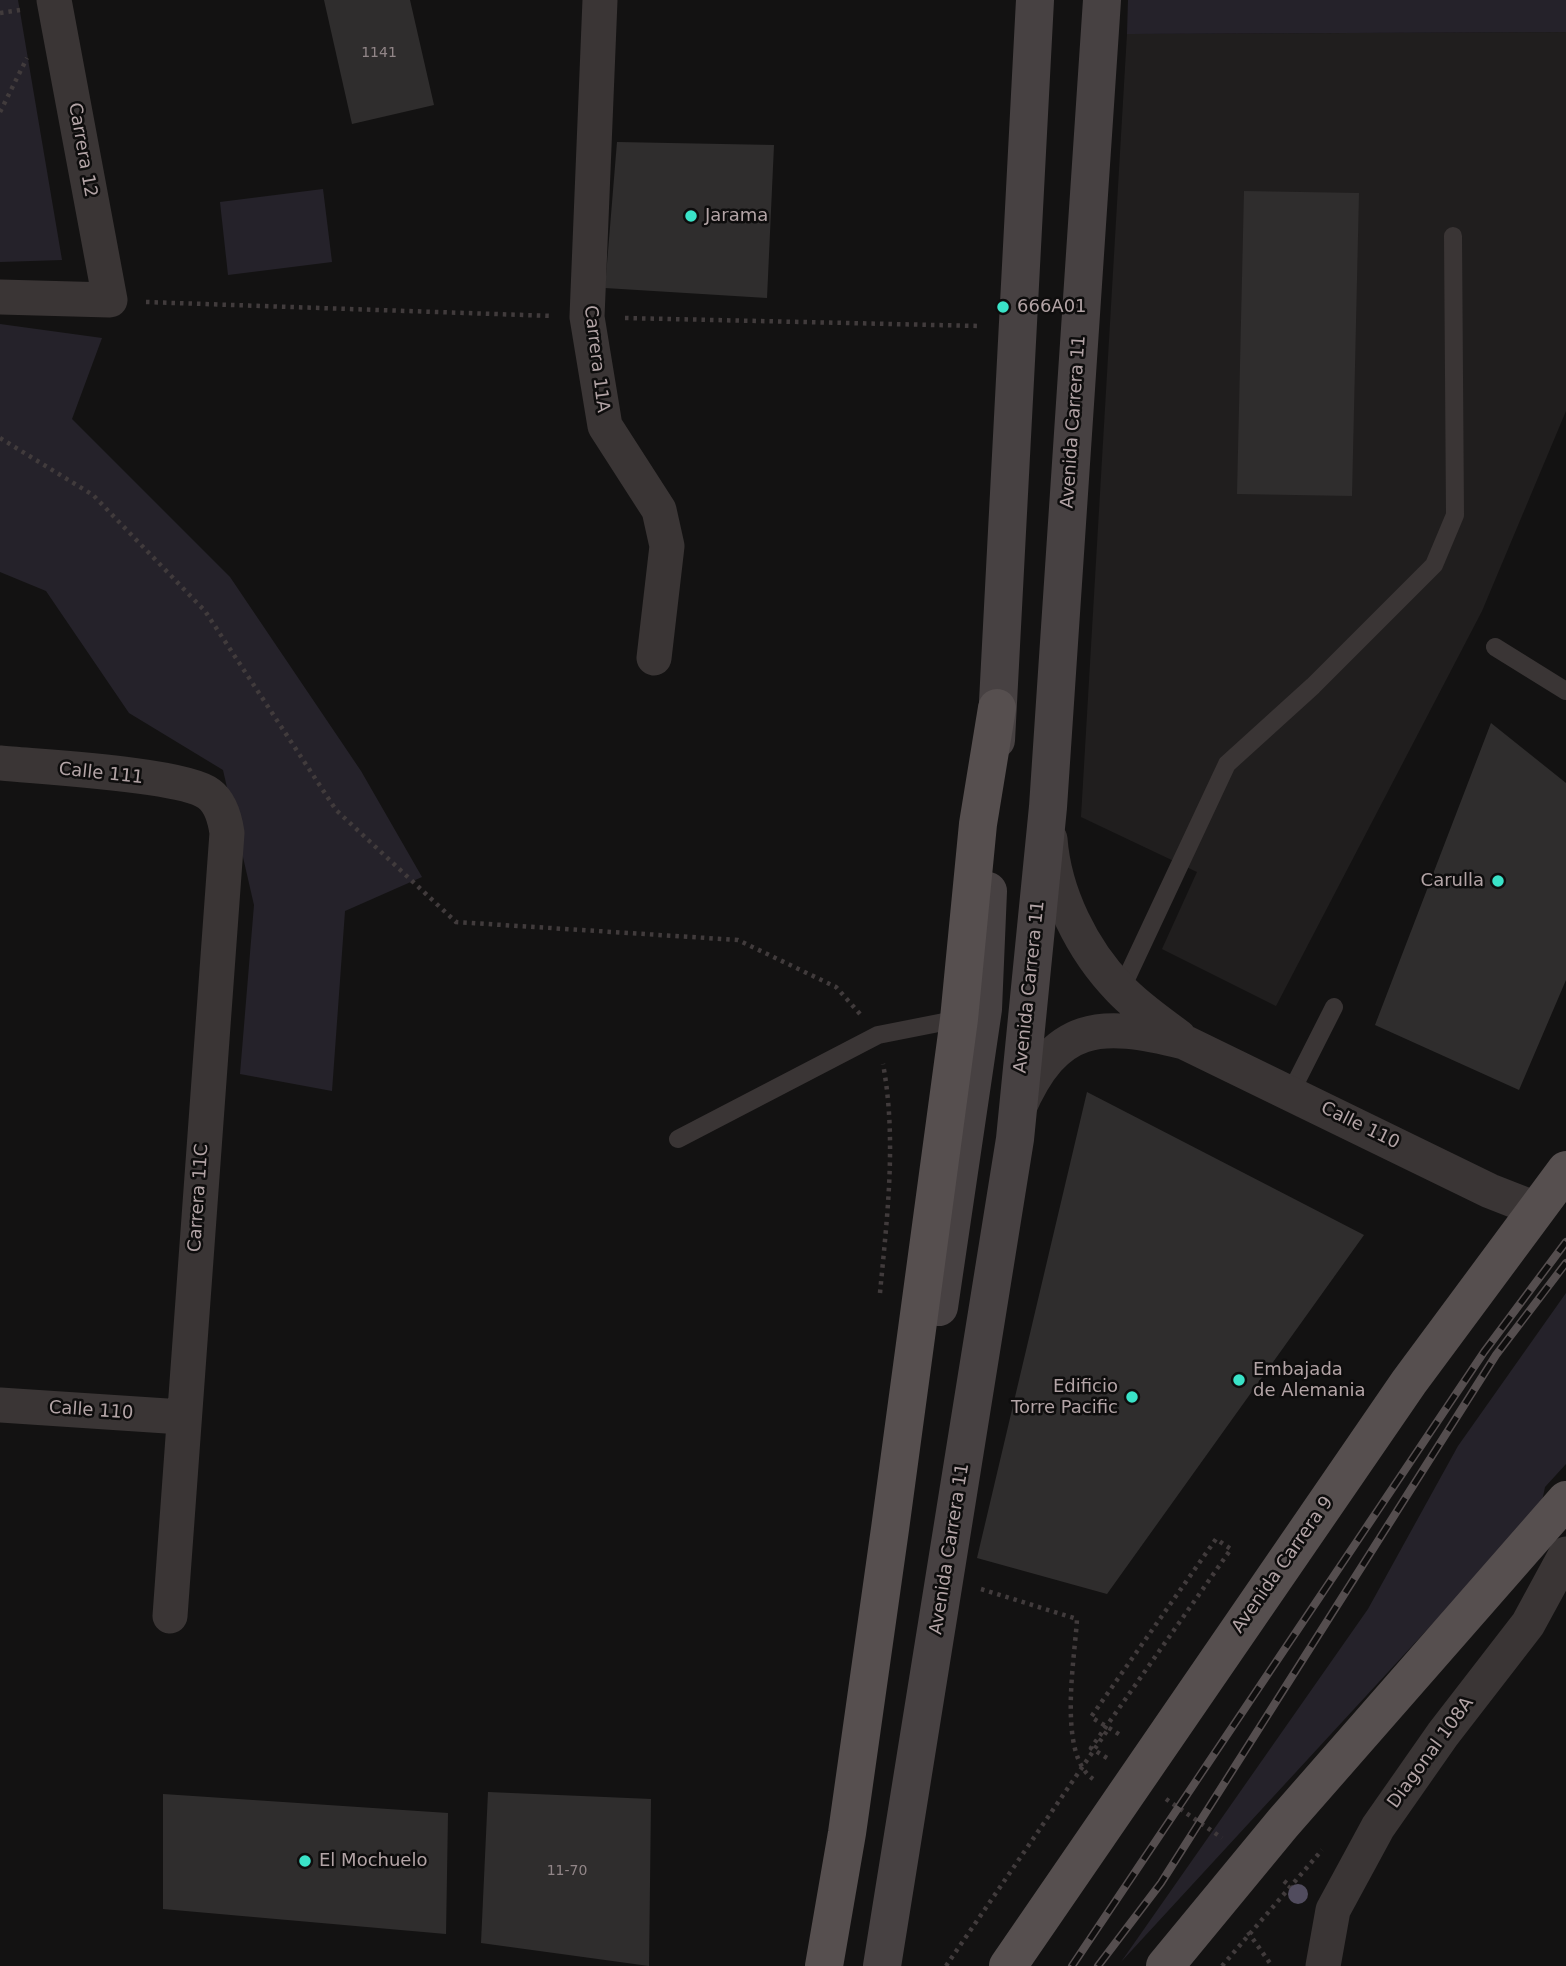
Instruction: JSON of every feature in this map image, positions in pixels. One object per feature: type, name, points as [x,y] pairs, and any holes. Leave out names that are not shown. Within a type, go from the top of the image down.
[{"type":"main road","points":[[836,1966],[877,1744],[971,1014],[978,824],[997,708],[1035,0]]},
{"type":"main road","name":"Avenida Carrera 11","points":[[882,1966],[1017,1125],[1048,807],[1102,0]]},
{"type":"main road","points":[[824,1966],[971,1014]]},
{"type":"main road","name":"Avenida Carrera 9","points":[[1008,1966],[1409,1382],[1566,1170]]},
{"type":"main road","points":[[1164,1966],[1283,1823],[1566,1500]]},
{"type":"street","name":"Carrera 11A","points":[[600,0],[587,317],[605,426],[659,510],[667,546],[654,658]]},
{"type":"street","name":"Carrera 12","points":[[0,297],[110,300],[63,2]]},
{"type":"street","name":"Calle 111","points":[[0,763],[161,780],[201,789]]},
{"type":"street","name":"Carrera 11C","points":[[170,1616],[182,1417],[227,833],[218,805],[201,789]]},
{"type":"street","name":"Calle 110","points":[[1048,807],[1051,847],[1060,887],[1075,924],[1095,959],[1121,990],[1184,1042]]},
{"type":"street","name":"Calle 110","points":[[1017,1125],[1030,1083],[1048,1059],[1073,1040],[1101,1029],[1145,1032],[1184,1042],[1292,1092],[1490,1191],[1536,1209]]},
{"type":"street","name":"Calle 110","points":[[0,1405],[182,1417]]},
{"type":"street","name":"Diagonal 108A","points":[[1323,1966],[1333,1910],[1378,1827],[1443,1734],[1528,1624],[1566,1554]]},
{"type":"lane","points":[[1121,990],[1227,764],[1313,686],[1434,565],[1455,515],[1453,236]]},
{"type":"lane","points":[[1495,647],[1566,691]]},
{"type":"lane","points":[[1292,1092],[1334,1007]]},
{"type":"lane","points":[[678,1139],[878,1035],[971,1014]]},
{"type":"path","points":[[0,438],[93,495],[205,611],[336,810],[456,922],[738,940],[836,987],[878,1035],[889,1096],[888,1205],[880,1300]]},
{"type":"path","points":[[977,1588],[1077,1619],[1071,1735],[1077,1760],[1090,1777],[1125,1797]]},
{"type":"path","points":[[946,1966],[1109,1728]]},
{"type":"shaded area","points":[[0,0],[18,0],[62,260],[0,262]]},
{"type":"shaded area","points":[[1128,0],[1566,0],[1566,32],[1127,34]]},
{"type":"shaded area","points":[[1566,32],[1566,411],[1482,611],[1276,1006],[1162,949],[1197,872],[1081,817],[1127,34]]},
{"type":"shaded area","points":[[323,189],[332,262],[228,275],[220,202]]},
{"type":"shaded area","points":[[0,324],[102,338],[72,419],[230,577],[361,771],[422,877],[345,911],[332,1091],[240,1074],[254,905],[223,770],[129,713],[46,591],[0,572]]},
{"type":"shaded area","points":[[1566,1293],[1566,1464],[1545,1487],[1541,1506],[1121,1962],[1368,1609],[1458,1446]]},
{"type":"building","points":[[324,0],[410,0],[434,105],[352,124]]},
{"type":"building","name":"Jarama","points":[[617,142],[774,145],[767,298],[605,288]]},
{"type":"building","points":[[1244,191],[1359,193],[1352,496],[1237,494]]},
{"type":"building","name":"Carulla","points":[[1491,723],[1566,783],[1566,980],[1519,1090],[1375,1025]]},
{"type":"building","name":"Edificio Torre Pacific","points":[[1087,1092],[1364,1235],[1107,1594],[977,1558]]},
{"type":"building","points":[[488,1792],[651,1799],[649,1966],[481,1943]]},
{"type":"building","name":"El Mochuelo","points":[[163,1794],[448,1813],[446,1934],[163,1909]]},
{"type":"railway","points":[[1072,1966],[1484,1352],[1566,1242]]},
{"type":"railway","points":[[1098,1966],[1161,1883],[1496,1355],[1566,1263]]},
{"type":"place","name":"Jarama","points":[[691,216]]},
{"type":"place","name":"666A01","points":[[1003,307]]},
{"type":"place","name":"Carulla","points":[[1498,881]]},
{"type":"place","name":"Embajada de Alemania","points":[[1239,1380]]},
{"type":"place","name":"Edificio Torre Pacific","points":[[1132,1397]]},
{"type":"place","name":"El Mochuelo","points":[[305,1861]]}]
